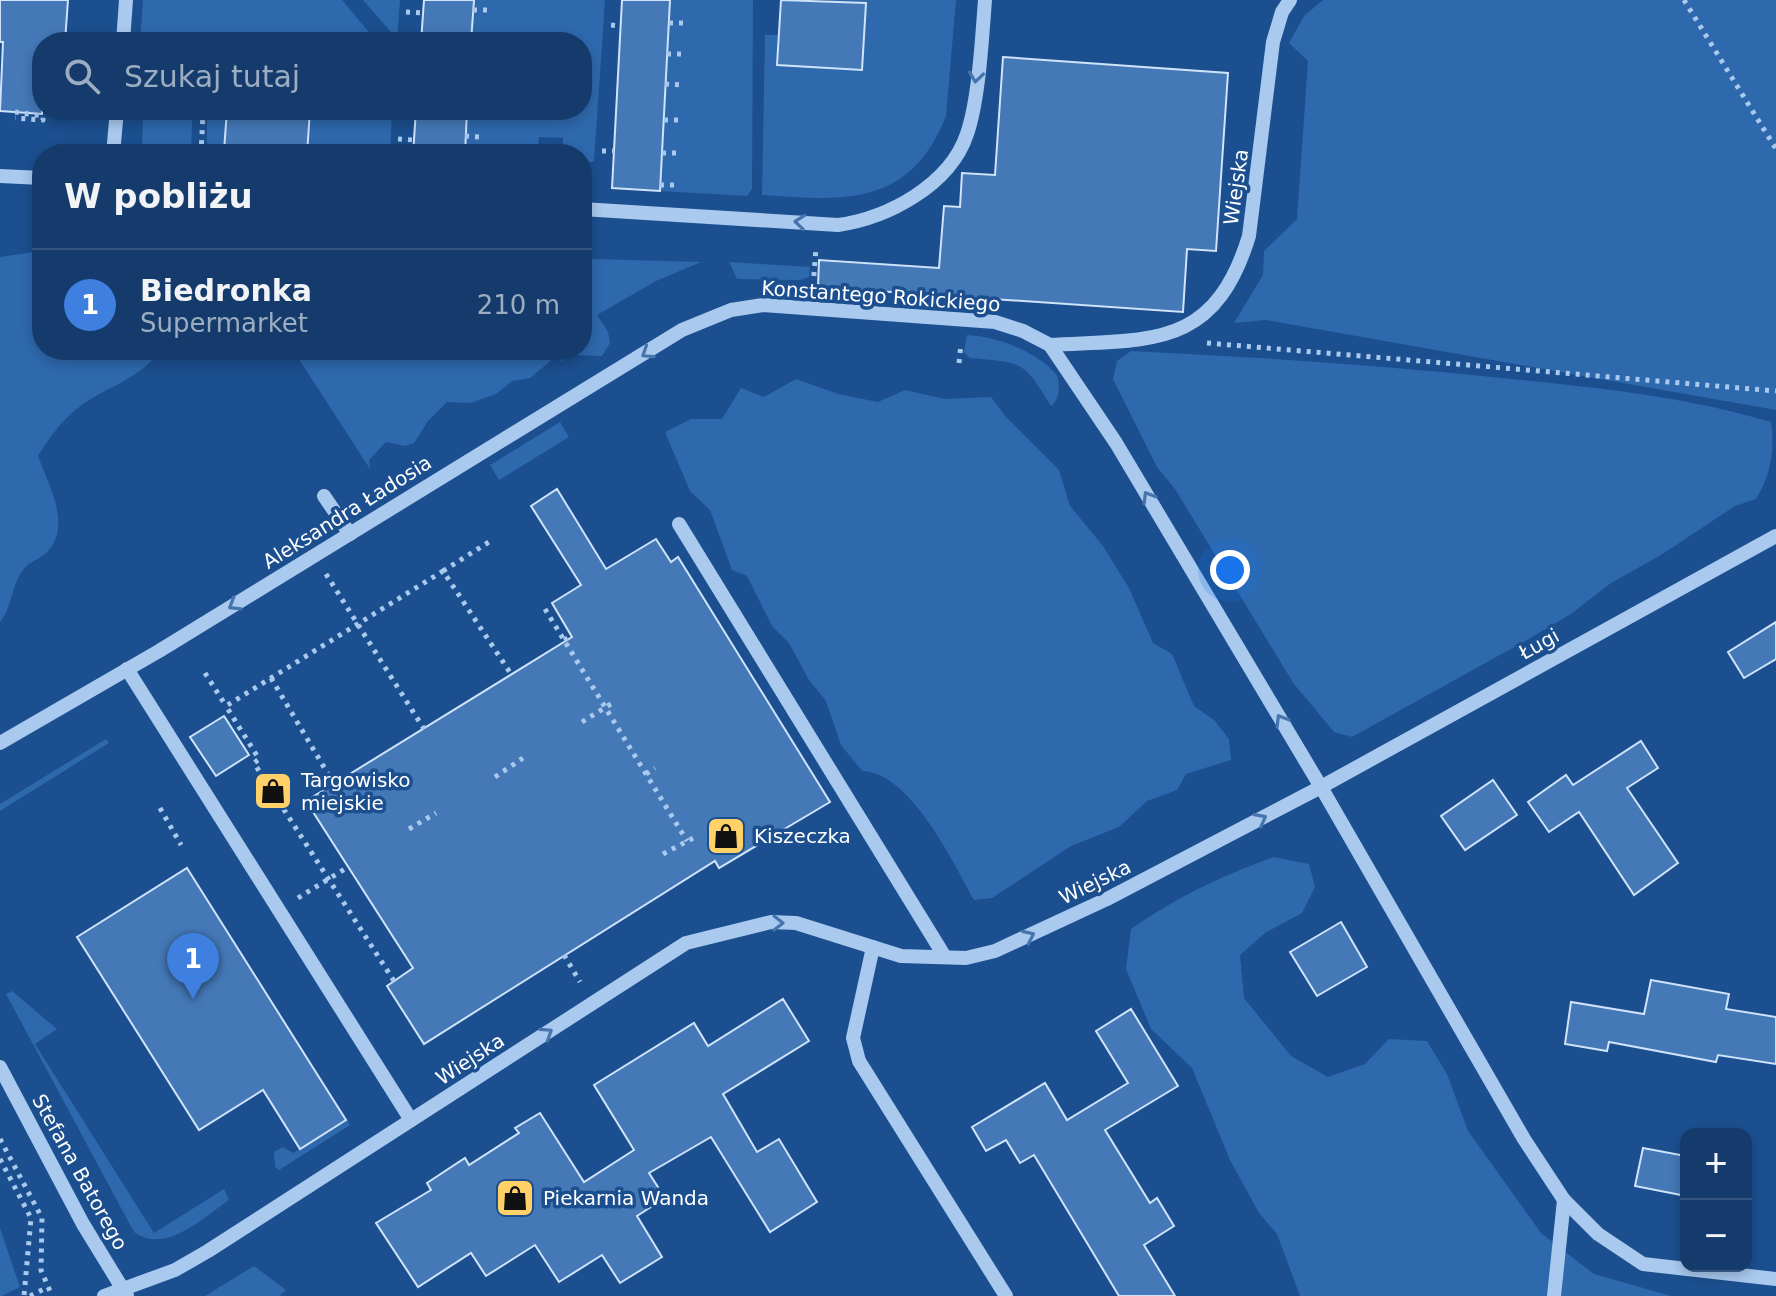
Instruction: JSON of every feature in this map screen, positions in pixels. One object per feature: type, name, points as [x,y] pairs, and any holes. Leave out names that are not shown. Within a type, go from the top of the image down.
[{"type":"street","points":[[124,32],[126,0]]},
{"type":"street","points":[[592,210],[838,225],[861,222],[906,202],[948,164],[967,134],[985,0]]},
{"type":"street","name":"Wiejska","points":[[1050,345],[1154,339],[1191,325],[1212,309],[1242,259],[1258,176],[1273,42],[1282,12],[1290,0]]},
{"type":"street","points":[[114,144],[116,120]]},
{"type":"street","points":[[0,176],[32,178]]},
{"type":"street","name":"Konstantego Rokickiego","points":[[715,315],[763,305],[964,319],[995,322],[1023,331],[1050,345]]},
{"type":"street","name":"Aleksandra Ładosia","points":[[0,743],[350,534],[682,330],[715,315]]},
{"type":"street","points":[[1050,345],[1116,443],[1321,787],[1524,1139],[1564,1200],[1598,1234],[1643,1264],[1776,1279]]},
{"type":"street","points":[[324,496],[350,534]]},
{"type":"street","points":[[679,524],[945,957]]},
{"type":"street","name":"Ługi","points":[[1321,787],[1776,536]]},
{"type":"street","points":[[127,669],[411,1120]]},
{"type":"street","name":"Wiejska","points":[[104,1296],[125,1293],[208,1251],[686,943],[771,922],[796,923],[901,956],[966,958],[1022,939],[1321,787]]},
{"type":"street","points":[[873,947],[853,1038],[859,1061],[1006,1296]]},
{"type":"street","name":"Stefana Batorego","points":[[0,1067],[83,1224],[125,1293]]},
{"type":"street","points":[[1554,1296],[1564,1200]]},
{"type":"path","points":[[1684,0],[1776,149]]},
{"type":"path","points":[[473,10],[490,10]]},
{"type":"path","points":[[406,12],[423,13]]},
{"type":"path","points":[[669,23],[688,23]]},
{"type":"path","points":[[611,25],[621,26]]},
{"type":"path","points":[[667,54],[687,54]]},
{"type":"path","points":[[665,84],[684,85]]},
{"type":"path","points":[[202,144],[203,120]]},
{"type":"path","points":[[664,120],[683,120]]},
{"type":"path","points":[[465,136],[479,137]]},
{"type":"path","points":[[398,139],[414,140]]},
{"type":"path","points":[[602,151],[614,151]]},
{"type":"path","points":[[662,153],[682,153]]},
{"type":"path","points":[[660,185],[680,185]]},
{"type":"path","points":[[804,286],[813,286],[816,245],[828,246]]},
{"type":"path","points":[[959,363],[962,340]]},
{"type":"path","points":[[1200,343],[1776,391]]},
{"type":"path","points":[[226,706],[489,542]]},
{"type":"path","points":[[443,571],[511,674]]},
{"type":"path","points":[[337,592],[424,729]]},
{"type":"path","points":[[545,609],[687,841]]},
{"type":"path","points":[[564,640],[572,636]]},
{"type":"path","points":[[205,673],[259,759],[254,763],[394,981]]},
{"type":"path","points":[[271,678],[334,784]]},
{"type":"path","points":[[582,722],[614,702]]},
{"type":"path","points":[[495,777],[523,758]]},
{"type":"path","points":[[646,774],[655,768]]},
{"type":"path","points":[[160,808],[181,845]]},
{"type":"path","points":[[409,829],[436,813]]},
{"type":"path","points":[[663,854],[697,836]]},
{"type":"path","points":[[294,901],[348,867]]},
{"type":"path","points":[[564,955],[583,986]]},
{"type":"path","points":[[0,1139],[42,1218],[41,1270],[52,1296]]},
{"type":"path","points":[[0,1159],[31,1218],[24,1296]]},
{"type":"path","points":[[30,1296],[48,1287]]},
{"type":"shaded area","points":[[143,0],[342,0],[369,32],[141,32]]},
{"type":"shaded area","points":[[363,0],[400,0],[398,32],[391,32]]},
{"type":"shaded area","points":[[474,0],[605,0],[594,161],[592,144],[563,144],[563,138],[539,137],[538,144],[465,144],[466,120],[592,120],[592,32],[472,32]]},
{"type":"shaded area","points":[[670,0],[753,0],[752,189],[747,196],[660,191]]},
{"type":"shaded area","points":[[818,0],[956,0],[946,116],[931,146],[914,168],[894,183],[847,197],[762,195],[765,35],[779,35],[866,3]]},
{"type":"shaded area","points":[[1323,0],[1776,0],[1776,410],[1266,320],[1234,323],[1263,275],[1264,251],[1297,219],[1308,61],[1289,43],[1304,16]]},
{"type":"shaded area","points":[[143,120],[192,120],[191,144],[142,144]]},
{"type":"shaded area","points":[[207,120],[392,120],[390,144],[207,144]]},
{"type":"shaded area","points":[[32,252],[32,360],[152,360],[72,413],[38,456],[56,504],[58,529],[48,551],[28,564],[19,576],[0,622],[0,257]]},
{"type":"shaded area","points":[[592,258],[701,262],[656,281],[597,315],[608,332],[610,343],[602,356],[592,356]]},
{"type":"shaded area","points":[[729,262],[810,267],[809,277],[800,280],[737,279]]},
{"type":"shaded area","points":[[967,335],[991,338],[1039,359],[1057,375],[1058,392],[1054,403],[1051,406],[1034,380],[1020,367],[1001,361],[970,358],[964,352]]},
{"type":"shaded area","points":[[1131,351],[1410,369],[1671,399],[1771,422],[1771,462],[1756,499],[1735,506],[1661,555],[1611,583],[1571,614],[1527,640],[1352,737],[1334,732],[1294,684],[1175,489],[1157,467],[1113,379],[1117,361]]},
{"type":"shaded area","points":[[299,360],[552,360],[530,378],[512,381],[496,394],[471,403],[447,402],[428,421],[414,443],[405,446],[386,442],[369,460],[370,469]]},
{"type":"shaded area","points":[[796,379],[838,394],[878,402],[905,390],[944,399],[991,397],[1006,417],[1059,470],[1070,506],[1103,546],[1129,588],[1153,643],[1172,654],[1194,706],[1214,720],[1229,739],[1231,760],[1186,774],[1177,790],[1147,801],[1119,827],[1071,846],[992,898],[974,900],[942,843],[913,802],[880,775],[862,771],[841,745],[826,701],[809,680],[789,643],[772,626],[747,576],[732,570],[710,510],[690,491],[665,432],[691,419],[722,419],[741,388],[764,397]]},
{"type":"shaded area","points":[[560,422],[569,437],[499,480],[490,465]]},
{"type":"shaded area","points":[[106,739],[109,743],[0,811],[0,804]]},
{"type":"shaded area","points":[[1274,857],[1309,864],[1315,887],[1302,913],[1265,933],[1240,955],[1244,998],[1291,1056],[1328,1077],[1365,1064],[1389,1039],[1427,1041],[1447,1074],[1468,1131],[1541,1233],[1594,1274],[1671,1296],[1300,1296],[1277,1234],[1259,1213],[1230,1160],[1192,1068],[1151,1029],[1126,969],[1131,929],[1200,888]]},
{"type":"shaded area","points":[[12,991],[57,1029],[35,1044],[154,1233],[224,1189],[229,1200],[196,1224],[171,1237],[146,1238],[134,1232],[6,994]]},
{"type":"shaded area","points":[[347,1119],[350,1125],[279,1170],[275,1167],[274,1152],[283,1147],[293,1153]]},
{"type":"shaded area","points":[[0,1228],[20,1287],[2,1296],[0,1296]]},
{"type":"shaded area","points":[[254,1266],[286,1290],[279,1296],[205,1296]]},
{"type":"building","points":[[0,0],[68,0],[66,32],[32,32],[32,113],[0,111],[3,42],[0,42]]},
{"type":"building","points":[[424,0],[474,0],[472,32],[422,32]]},
{"type":"building","points":[[622,0],[670,0],[660,191],[612,188]]},
{"type":"building","points":[[781,0],[866,3],[862,70],[777,65]]},
{"type":"building","points":[[1003,57],[1228,73],[1216,251],[1187,249],[1183,312],[818,287],[819,260],[939,268],[944,206],[960,207],[962,173],[995,175]]},
{"type":"building","points":[[226,120],[309,120],[308,144],[225,144]]},
{"type":"building","points":[[415,120],[467,120],[465,144],[414,144]]},
{"type":"building","points":[[557,489],[606,569],[656,539],[671,562],[678,557],[830,802],[719,868],[715,861],[424,1044],[387,986],[413,968],[306,801],[572,637],[552,603],[581,585],[531,506]]},
{"type":"building","points":[[1776,622],[1776,659],[1744,678],[1728,652]]},
{"type":"building","points":[[224,716],[249,755],[216,776],[190,737]]},
{"type":"building","points":[[1641,741],[1658,768],[1627,788],[1678,863],[1634,895],[1579,812],[1549,832],[1528,802],[1566,775],[1573,785]]},
{"type":"building","points":[[1493,780],[1517,815],[1465,850],[1441,816]]},
{"type":"building","points":[[187,868],[346,1120],[300,1149],[263,1090],[199,1130],[77,937]]},
{"type":"building","points":[[1341,922],[1367,967],[1317,996],[1290,952]]},
{"type":"building","points":[[1651,980],[1729,994],[1726,1009],[1776,1017],[1776,1064],[1718,1055],[1716,1062],[1609,1042],[1607,1051],[1565,1044],[1571,1002],[1644,1014]]},
{"type":"building","points":[[783,999],[809,1041],[723,1094],[757,1152],[779,1139],[817,1202],[770,1232],[711,1137],[649,1173],[665,1198],[637,1216],[662,1257],[620,1283],[602,1255],[559,1282],[535,1245],[486,1276],[471,1253],[418,1287],[376,1223],[431,1190],[427,1183],[465,1158],[469,1165],[519,1133],[515,1128],[540,1113],[584,1182],[634,1150],[594,1085],[694,1023],[708,1046]]},
{"type":"building","points":[[1131,1009],[1178,1086],[1105,1130],[1150,1203],[1157,1198],[1174,1226],[1144,1245],[1175,1296],[1119,1296],[1034,1155],[1020,1163],[1006,1140],[986,1151],[972,1127],[1045,1083],[1067,1120],[1128,1083],[1096,1031]]},
{"type":"building","points":[[1643,1148],[1680,1155],[1680,1195],[1635,1186]]},
{"type":"place","name":"Targowisko miejskie","points":[[273,791]]},
{"type":"place","name":"Kiszeczka","points":[[726,836]]},
{"type":"place","name":"Biedronka","points":[[193,999]]},
{"type":"place","name":"Piekarnia Wanda","points":[[515,1198]]}]
